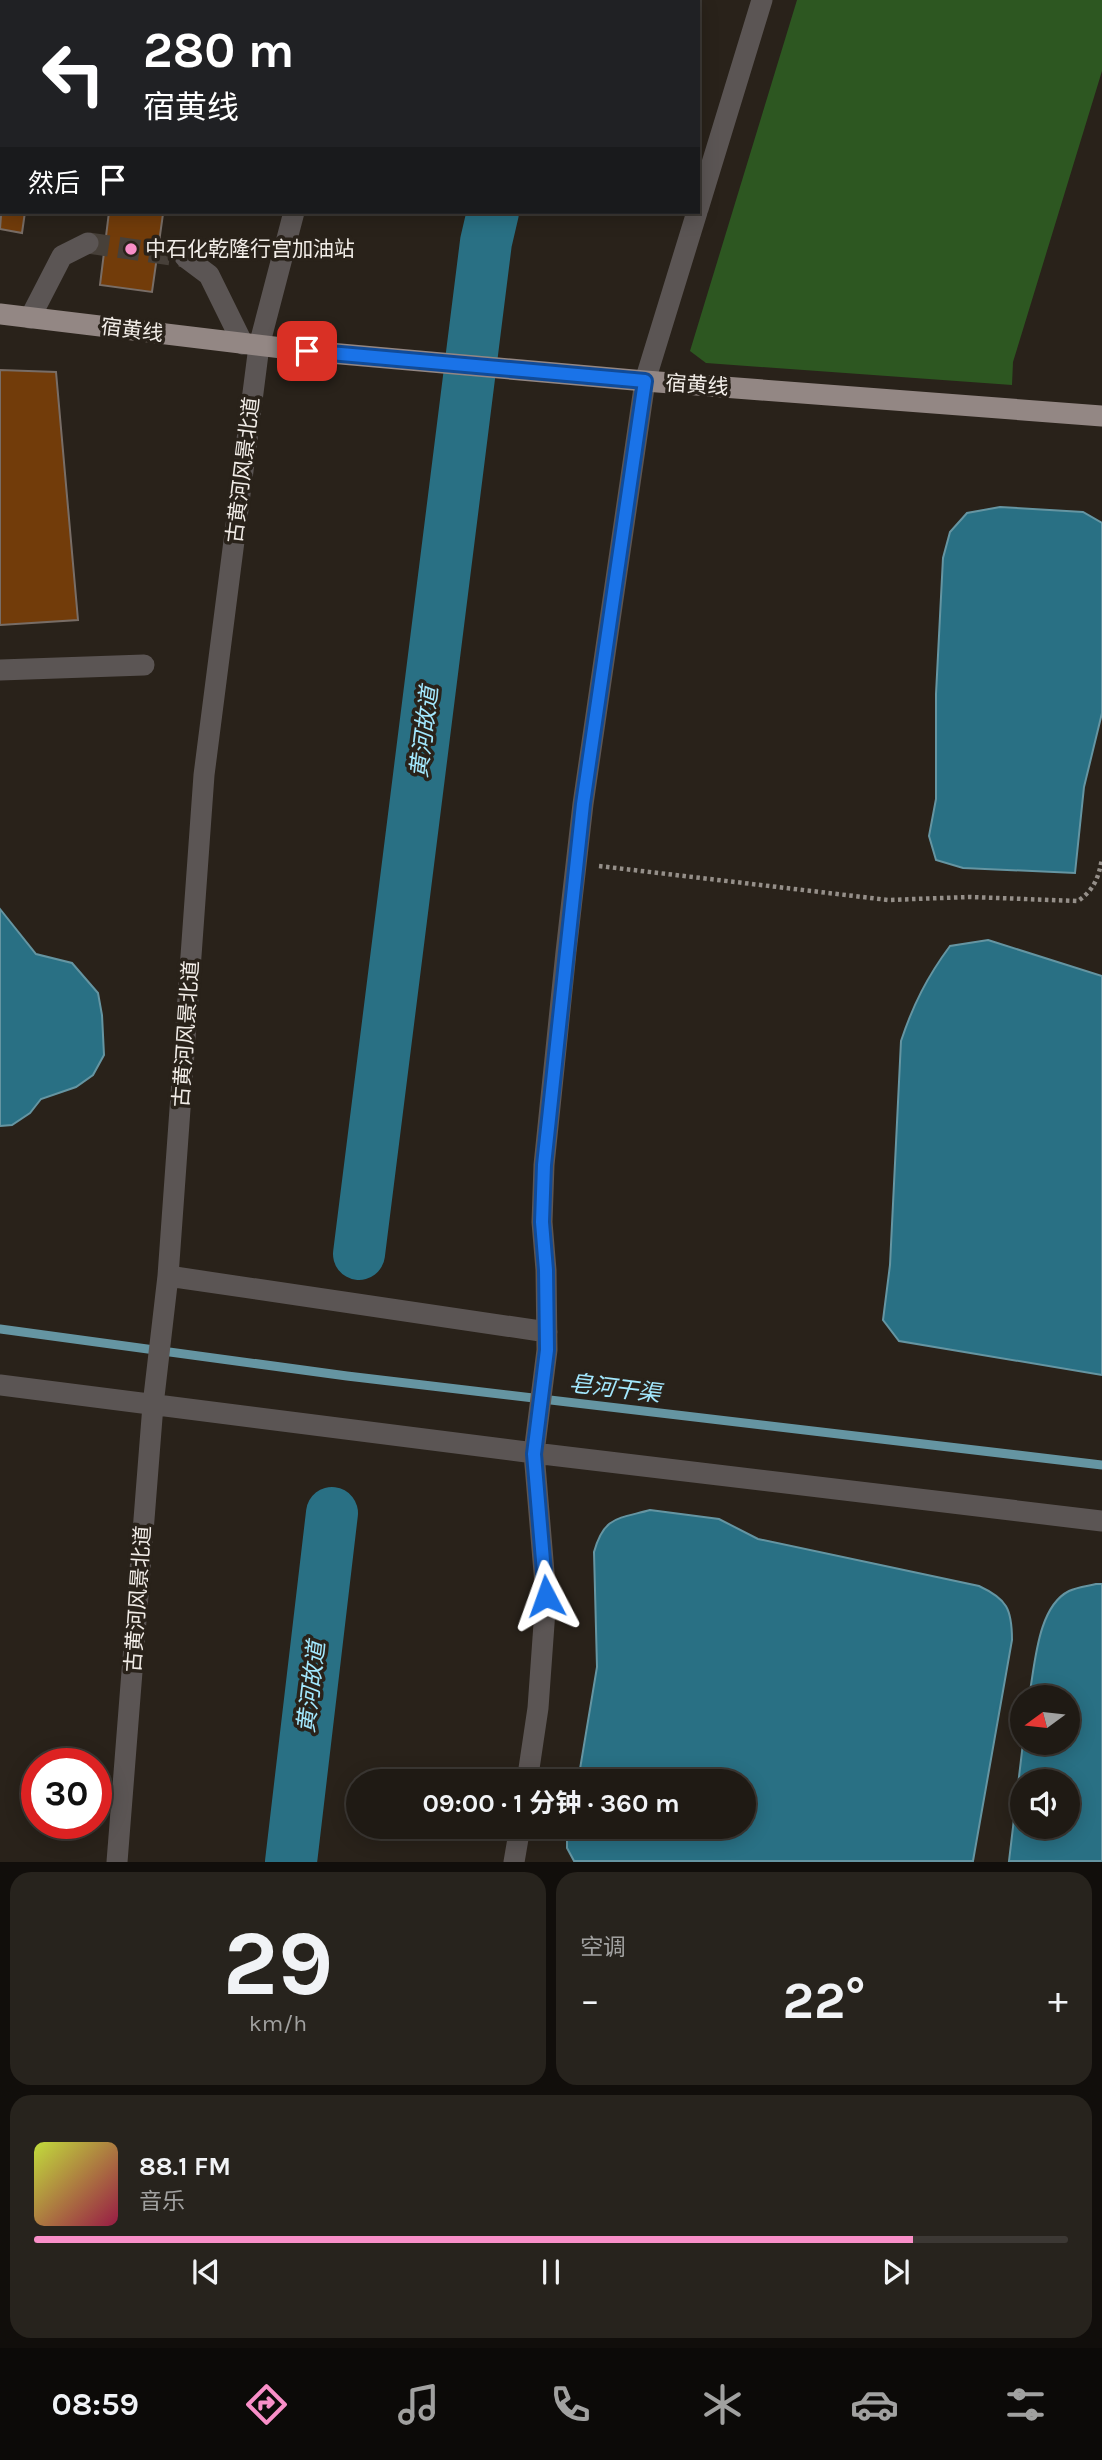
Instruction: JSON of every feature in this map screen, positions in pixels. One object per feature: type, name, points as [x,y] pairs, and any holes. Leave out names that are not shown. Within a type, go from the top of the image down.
[{"type":"main road","name":"宿黄线","points":[[0,314],[307,351],[641,381],[1102,416]]},
{"type":"street","points":[[700,203],[762,0]]},
{"type":"street","name":"古黄河风景北道","points":[[117,1861],[155,1395],[168,1276],[204,775],[251,345],[293,214]]},
{"type":"street","points":[[529,1769],[538,1708],[546,1596],[534,1454],[547,1350],[546,1270],[542,1222],[544,1165],[577,863],[641,381],[697,214]]},
{"type":"street","points":[[30,318],[62,256],[88,243]]},
{"type":"street","points":[[185,257],[209,275],[251,345]]},
{"type":"street","points":[[0,670],[144,665]]},
{"type":"street","points":[[168,1276],[547,1332]]},
{"type":"street","points":[[0,1385],[155,1395],[534,1454],[1102,1521]]},
{"type":"street","points":[[514,1861],[518,1839]]},
{"type":"path","points":[[577,863],[888,900],[970,897],[1077,901],[1090,893],[1099,874],[1102,858]]},
{"type":"green space","points":[[797,0],[1102,0],[1102,71],[1013,362],[1012,385],[706,363],[690,351]]},
{"type":"water","points":[[1000,507],[1083,512],[1102,523],[1102,713],[1084,787],[1075,873],[963,868],[936,860],[929,836],[936,799],[936,694],[943,558],[950,532],[967,513]]},
{"type":"water","points":[[0,909],[36,954],[72,963],[98,993],[104,1055],[93,1075],[76,1087],[41,1099],[30,1113],[12,1125],[0,1126]]},
{"type":"water","points":[[988,940],[1102,976],[1102,1375],[899,1341],[883,1320],[890,1265],[901,1041],[921,992],[950,946]]},
{"type":"water","points":[[650,1510],[719,1519],[758,1539],[979,1586],[1002,1601],[1011,1620],[1012,1640],[973,1861],[574,1861],[567,1848],[567,1839],[756,1839],[756,1769],[580,1769],[597,1667],[594,1552],[602,1532],[621,1518]]},
{"type":"water","points":[[1102,1584],[1102,1861],[1009,1861],[1012,1839],[1080,1839],[1080,1769],[1020,1769],[1022,1755],[1080,1755],[1080,1685],[1031,1685],[1044,1623],[1058,1599],[1072,1590]]},
{"type":"building","points":[[1,214],[25,214],[22,233],[0,229]]},
{"type":"building","name":"中石化乾隆行宫加油站","points":[[109,214],[163,214],[152,292],[100,285]]},
{"type":"building","points":[[0,370],[56,372],[78,620],[0,625]]},
{"type":"waterway","name":"黄河故道","points":[[359,1254],[486,242],[493,214]]},
{"type":"waterway","name":"皂河干渠","points":[[0,1329],[347,1376],[1102,1465]]},
{"type":"waterway","name":"黄河故道","points":[[291,1862],[332,1513]]},
{"type":"tunnel","points":[[88,243],[185,257]]},
{"type":"place","name":"中石化乾隆行宫加油站","points":[[131,249]]},
{"type":"route","points":[[307,351],[645,381],[583,804],[544,1165],[542,1222],[546,1270],[547,1350],[534,1454],[546,1596]]}]
